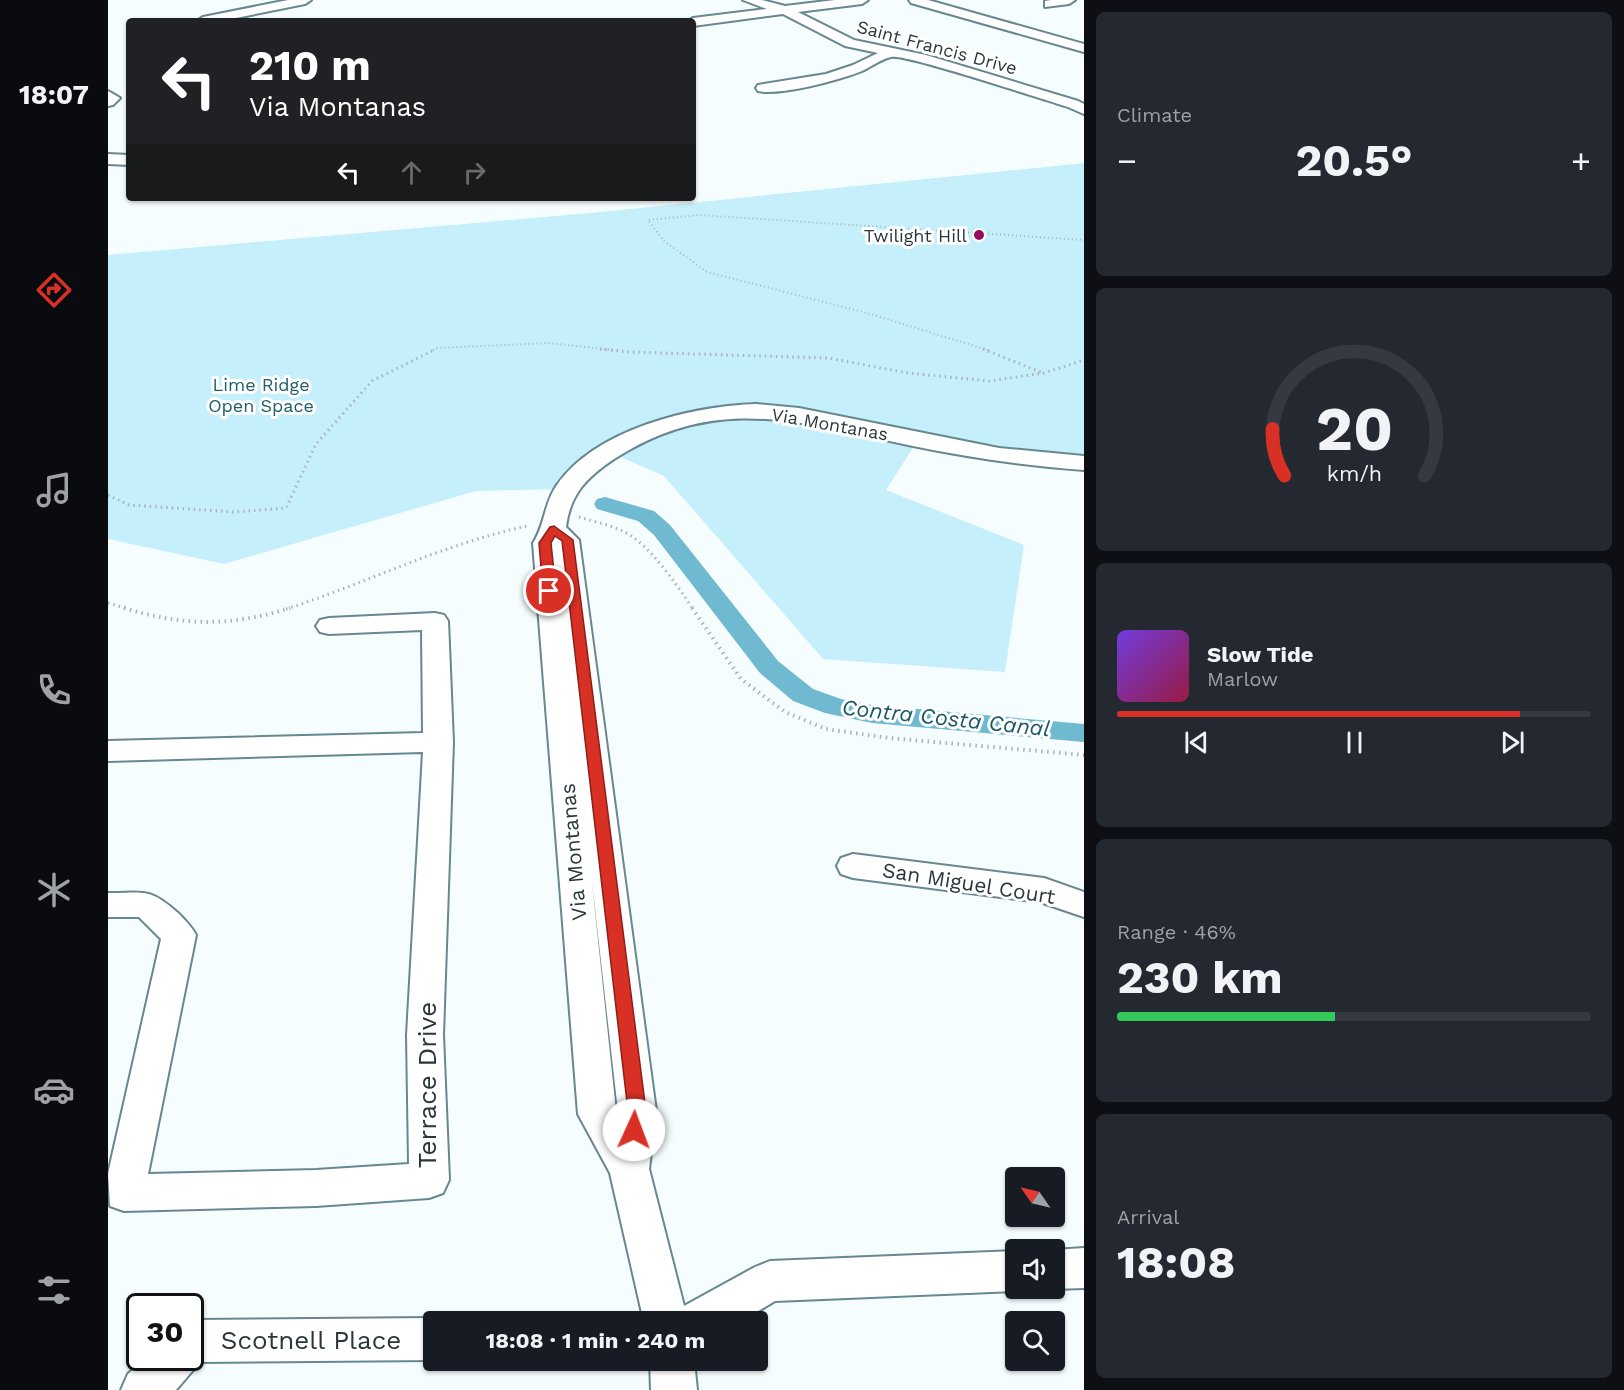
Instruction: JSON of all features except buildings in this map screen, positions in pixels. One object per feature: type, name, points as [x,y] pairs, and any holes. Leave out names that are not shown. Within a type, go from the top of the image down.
[{"type":"street","points":[[218,18],[305,0]]},
{"type":"street","name":"Saint Francis Drive","points":[[749,0],[784,10],[850,43],[921,58],[1073,104],[1084,110]]},
{"type":"street","points":[[696,22],[862,0]]},
{"type":"street","points":[[915,0],[1084,48]]},
{"type":"street","points":[[1049,4],[1069,0]]},
{"type":"street","points":[[763,88],[821,81],[864,68],[889,52]]},
{"type":"street","points":[[108,95],[113,98],[108,102]]},
{"type":"street","points":[[108,159],[126,160]]},
{"type":"street","name":"Via Montanas","points":[[663,1311],[629,1169],[637,1111],[567,540],[558,510],[579,474],[626,440],[663,426],[738,412],[779,412],[996,455],[1084,463]]},
{"type":"street","points":[[108,751],[438,742],[435,621],[329,626]]},
{"type":"street","name":"Terrace Drive","points":[[108,905],[147,905],[179,935],[124,1193],[316,1188],[429,1180],[425,1035],[438,742]]},
{"type":"street","name":"San Miguel Court","points":[[854,866],[1044,890],[1084,905]]},
{"type":"street","points":[[1065,1269],[1084,1268]]},
{"type":"street","points":[[717,1311],[770,1281],[1005,1271]]},
{"type":"street","name":"Scotnell Place","points":[[204,1341],[423,1339]]},
{"type":"street","points":[[144,1390],[164,1371]]},
{"type":"street","points":[[673,1371],[674,1390]]},
{"type":"path","points":[[1044,374],[987,350],[867,313],[707,272],[664,241],[648,220],[699,215],[1084,240]]},
{"type":"path","points":[[108,495],[129,505],[141,506],[235,512],[286,508],[316,444],[372,381],[437,348],[549,343],[629,352],[828,358],[908,374],[989,381],[1044,374],[1084,360]]},
{"type":"green space","name":"Lime Ridge Open Space","points":[[1084,163],[1084,463],[918,440],[886,490],[1024,545],[1005,672],[823,659],[664,476],[609,452],[564,489],[476,491],[224,564],[108,539],[108,255],[590,213]]},
{"type":"waterway","name":"Contra Costa Canal","points":[[605,504],[646,516],[662,530],[769,667],[803,695],[835,707],[872,714],[1084,733]]},
{"type":"place","name":"Twilight Hill","points":[[979,235]]},
{"type":"route","points":[[549,591],[545,543],[554,529],[567,540],[637,1111],[634,1130]]}]
